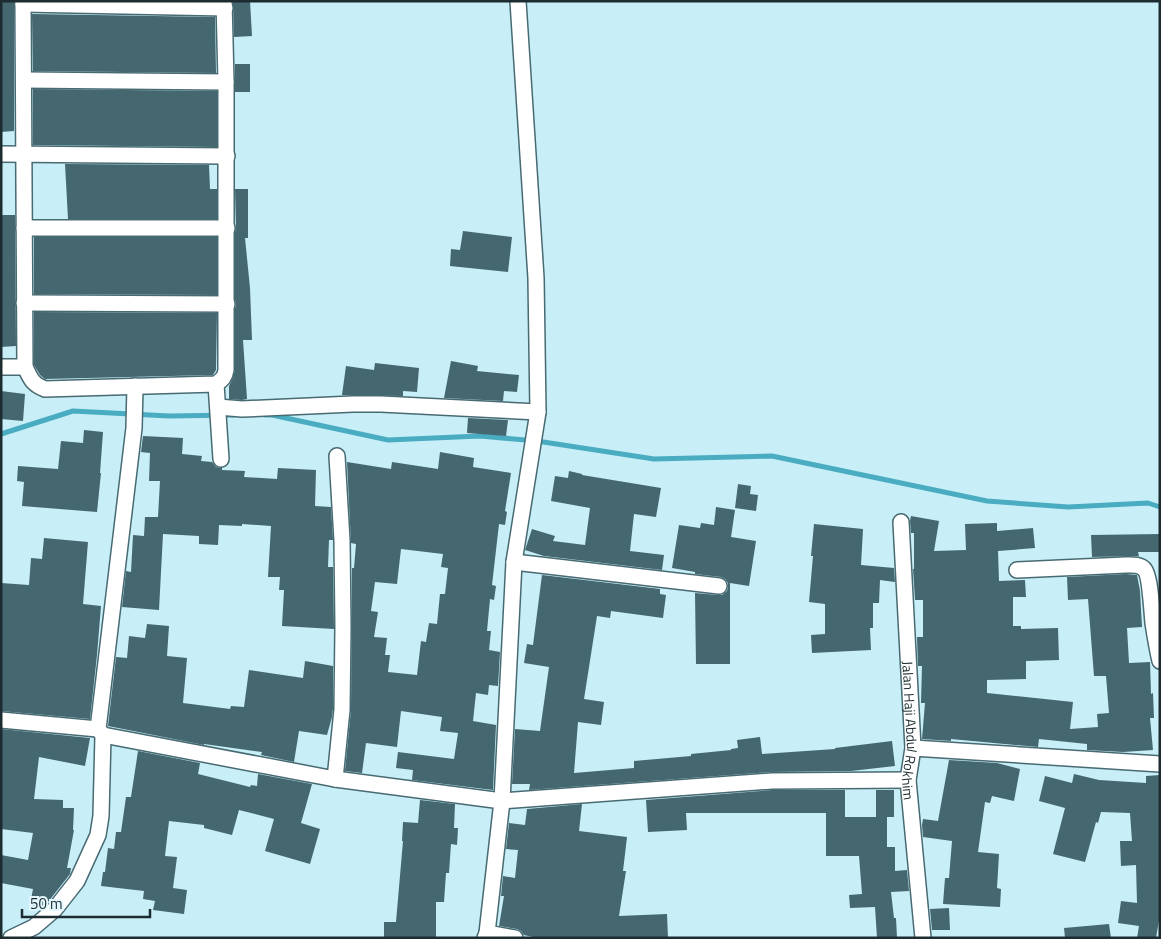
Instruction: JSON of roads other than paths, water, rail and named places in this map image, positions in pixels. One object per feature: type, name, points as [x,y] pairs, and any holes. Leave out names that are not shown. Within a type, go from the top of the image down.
[{"type":"street","points":[[515,938],[486,936],[502,802],[514,562],[538,412],[536,278],[518,1]]},
{"type":"street","points":[[24,2],[225,5],[227,156],[226,370],[225,376],[216,384],[45,389],[32,382],[24,367],[24,2]]},
{"type":"street","points":[[24,80],[226,82]]},
{"type":"street","points":[[1,154],[227,156]]},
{"type":"street","points":[[24,228],[226,228]]},
{"type":"street","points":[[24,303],[227,304]]},
{"type":"street","points":[[1,367],[24,367]]},
{"type":"street","points":[[216,384],[221,459]]},
{"type":"street","points":[[11,938],[34,927],[55,909],[77,881],[98,835],[100,816],[100,732],[134,428],[135,386]]},
{"type":"street","points":[[218,414],[242,409],[353,404],[538,412]]},
{"type":"street","points":[[335,779],[342,710],[343,636],[342,540],[336,456]]},
{"type":"street","name":"Jalan Haji Abdul Rokhim","points":[[901,522],[913,748],[908,780],[924,938]]},
{"type":"street","points":[[514,562],[719,586]]},
{"type":"street","points":[[1017,570],[1126,565],[1143,567],[1148,580],[1160,661]]},
{"type":"street","points":[[1,720],[100,732],[335,779],[502,802],[772,781],[908,780]]},
{"type":"street","points":[[913,748],[1160,764]]},
{"type":"waterway","points":[[1,434],[73,411],[169,416],[234,415]]},
{"type":"waterway","points":[[265,415],[388,440],[480,436],[537,441],[654,459],[772,456],[987,501],[1068,507],[1148,503],[1160,507]]}]
